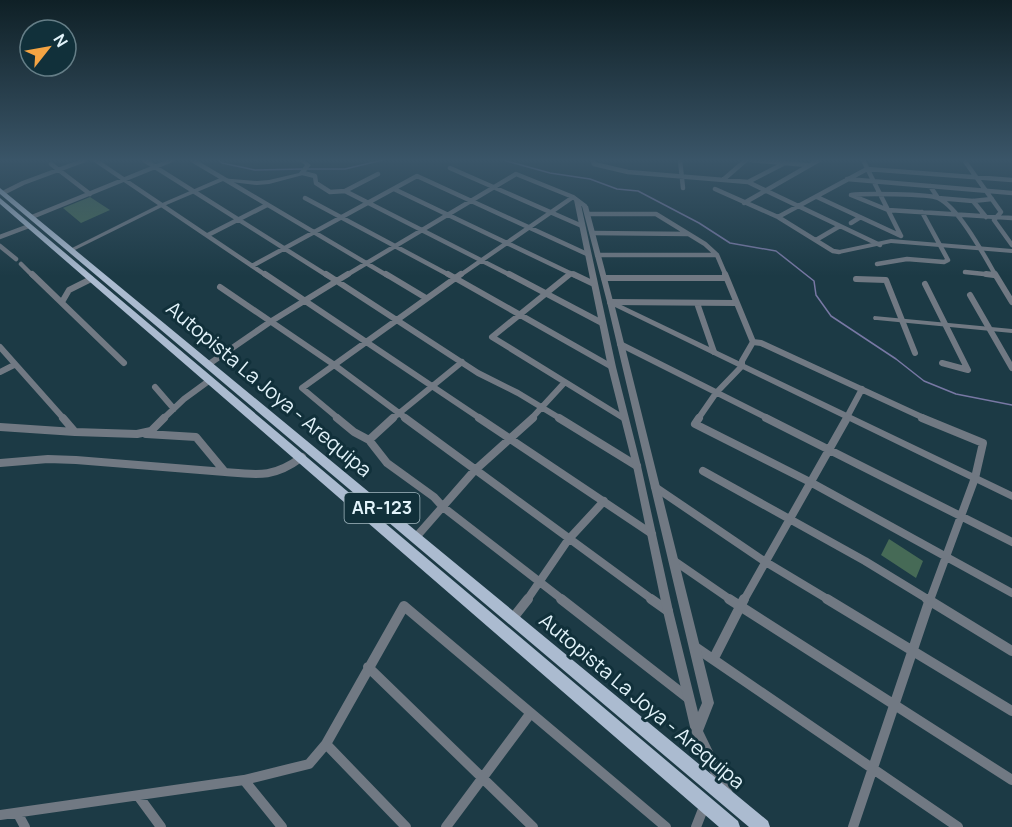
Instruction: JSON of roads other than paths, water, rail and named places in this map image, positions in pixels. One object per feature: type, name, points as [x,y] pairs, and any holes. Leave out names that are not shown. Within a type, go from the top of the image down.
[{"type":"main road","name":"Autopista La Joya - Arequipa","points":[[3,199],[71,250],[417,536],[762,827]]},
{"type":"main road","name":"Autopista La Joya - Arequipa","points":[[31,221],[91,279],[732,827]]},
{"type":"street","points":[[0,237],[80,199]]},
{"type":"street","points":[[152,199],[652,534]]},
{"type":"street","points":[[71,250],[177,199]]},
{"type":"street","points":[[204,199],[339,281],[462,362],[544,408],[637,466]]},
{"type":"street","points":[[255,199],[270,205],[426,298]]},
{"type":"street","points":[[306,199],[397,245],[612,367]]},
{"type":"street","points":[[361,199],[602,323]]},
{"type":"street","points":[[252,266],[375,199]]},
{"type":"street","points":[[413,199],[505,244],[594,284]]},
{"type":"street","points":[[466,199],[587,254]]},
{"type":"street","points":[[519,199],[582,226]]},
{"type":"street","points":[[575,199],[586,210],[604,278],[708,704],[697,732]]},
{"type":"street","points":[[575,199],[550,213],[426,298],[302,388],[354,432],[369,440],[387,463],[689,699]]},
{"type":"street","points":[[575,199],[697,732],[731,801]]},
{"type":"street","points":[[735,199],[778,217],[839,252],[903,239]]},
{"type":"street","points":[[744,203],[751,199]]},
{"type":"street","points":[[786,199],[880,245]]},
{"type":"street","points":[[778,217],[814,199]]},
{"type":"street","points":[[820,199],[903,239],[1012,251]]},
{"type":"street","points":[[860,199],[888,210],[1012,218]]},
{"type":"street","points":[[883,199],[903,239]]},
{"type":"street","points":[[939,199],[956,215],[980,248],[1012,302]]},
{"type":"street","points":[[945,199],[973,201],[992,199],[1001,212],[994,218]]},
{"type":"street","points":[[209,364],[270,322],[469,200]]},
{"type":"street","points":[[973,201],[986,217]]},
{"type":"street","points":[[208,235],[259,207],[270,205]]},
{"type":"street","points":[[586,210],[656,214],[705,244],[717,255],[753,342]]},
{"type":"street","points":[[878,264],[907,259],[944,262],[948,260],[942,245],[922,212]]},
{"type":"street","points":[[851,223],[859,218]]},
{"type":"street","points":[[994,218],[1012,245]]},
{"type":"street","points":[[816,240],[840,226]]},
{"type":"street","points":[[592,233],[688,234]]},
{"type":"street","points":[[0,247],[16,259]]},
{"type":"street","points":[[597,255],[717,255]]},
{"type":"street","points":[[21,264],[124,363]]},
{"type":"street","points":[[965,272],[994,275]]},
{"type":"street","points":[[570,274],[492,337],[625,419]]},
{"type":"street","points":[[604,278],[726,278]]},
{"type":"street","points":[[62,302],[69,290],[91,279]]},
{"type":"street","points":[[856,279],[886,280],[915,353]]},
{"type":"street","points":[[925,284],[968,370],[942,363]]},
{"type":"street","points":[[220,287],[333,364],[474,471],[668,611]]},
{"type":"street","points":[[970,296],[1012,368]]},
{"type":"street","points":[[610,302],[736,303]]},
{"type":"street","points":[[610,302],[1012,496]]},
{"type":"street","points":[[697,303],[714,352]]},
{"type":"street","points":[[877,318],[1012,331]]},
{"type":"street","points":[[753,342],[742,361],[742,366],[716,393],[695,424],[812,483],[1012,593]]},
{"type":"street","points":[[753,342],[761,343],[946,429],[983,443],[975,478],[911,651],[853,827]]},
{"type":"street","points":[[620,344],[1012,542]]},
{"type":"street","points":[[0,347],[75,432]]},
{"type":"street","points":[[369,440],[427,388],[432,387],[462,362]]},
{"type":"street","points":[[0,372],[14,365]]},
{"type":"street","points":[[143,434],[157,427],[184,399],[210,380]]},
{"type":"street","points":[[417,536],[474,471],[544,408],[565,382]]},
{"type":"street","points":[[155,387],[174,409]]},
{"type":"street","points":[[714,658],[764,561],[812,483],[827,450],[862,389]]},
{"type":"street","points":[[0,427],[196,437],[204,443],[209,454],[225,472]]},
{"type":"street","points":[[0,463],[53,459],[128,463],[173,470],[274,475],[289,468],[302,458]]},
{"type":"street","points":[[703,471],[865,561],[1012,651]]},
{"type":"street","points":[[655,487],[764,561],[1012,711]]},
{"type":"street","points":[[513,618],[540,583],[541,577],[568,540],[604,501]]},
{"type":"street","points":[[673,560],[741,607],[1012,780]]},
{"type":"street","points":[[0,815],[139,797],[244,780],[309,764],[326,744],[404,606],[666,827]]},
{"type":"street","points":[[694,646],[958,827]]},
{"type":"street","points":[[368,668],[533,827]]},
{"type":"street","points":[[446,827],[530,714]]},
{"type":"street","points":[[326,744],[406,827]]},
{"type":"street","points":[[244,780],[282,827]]},
{"type":"street","points":[[139,797],[161,827]]},
{"type":"street","points":[[696,827],[705,804]]},
{"type":"street","points":[[18,814],[25,827]]},
{"type":"waterway","points":[[652,199],[699,223],[730,243],[776,251],[814,281],[816,295],[831,316],[896,359],[924,381],[956,394],[1012,405]]}]
